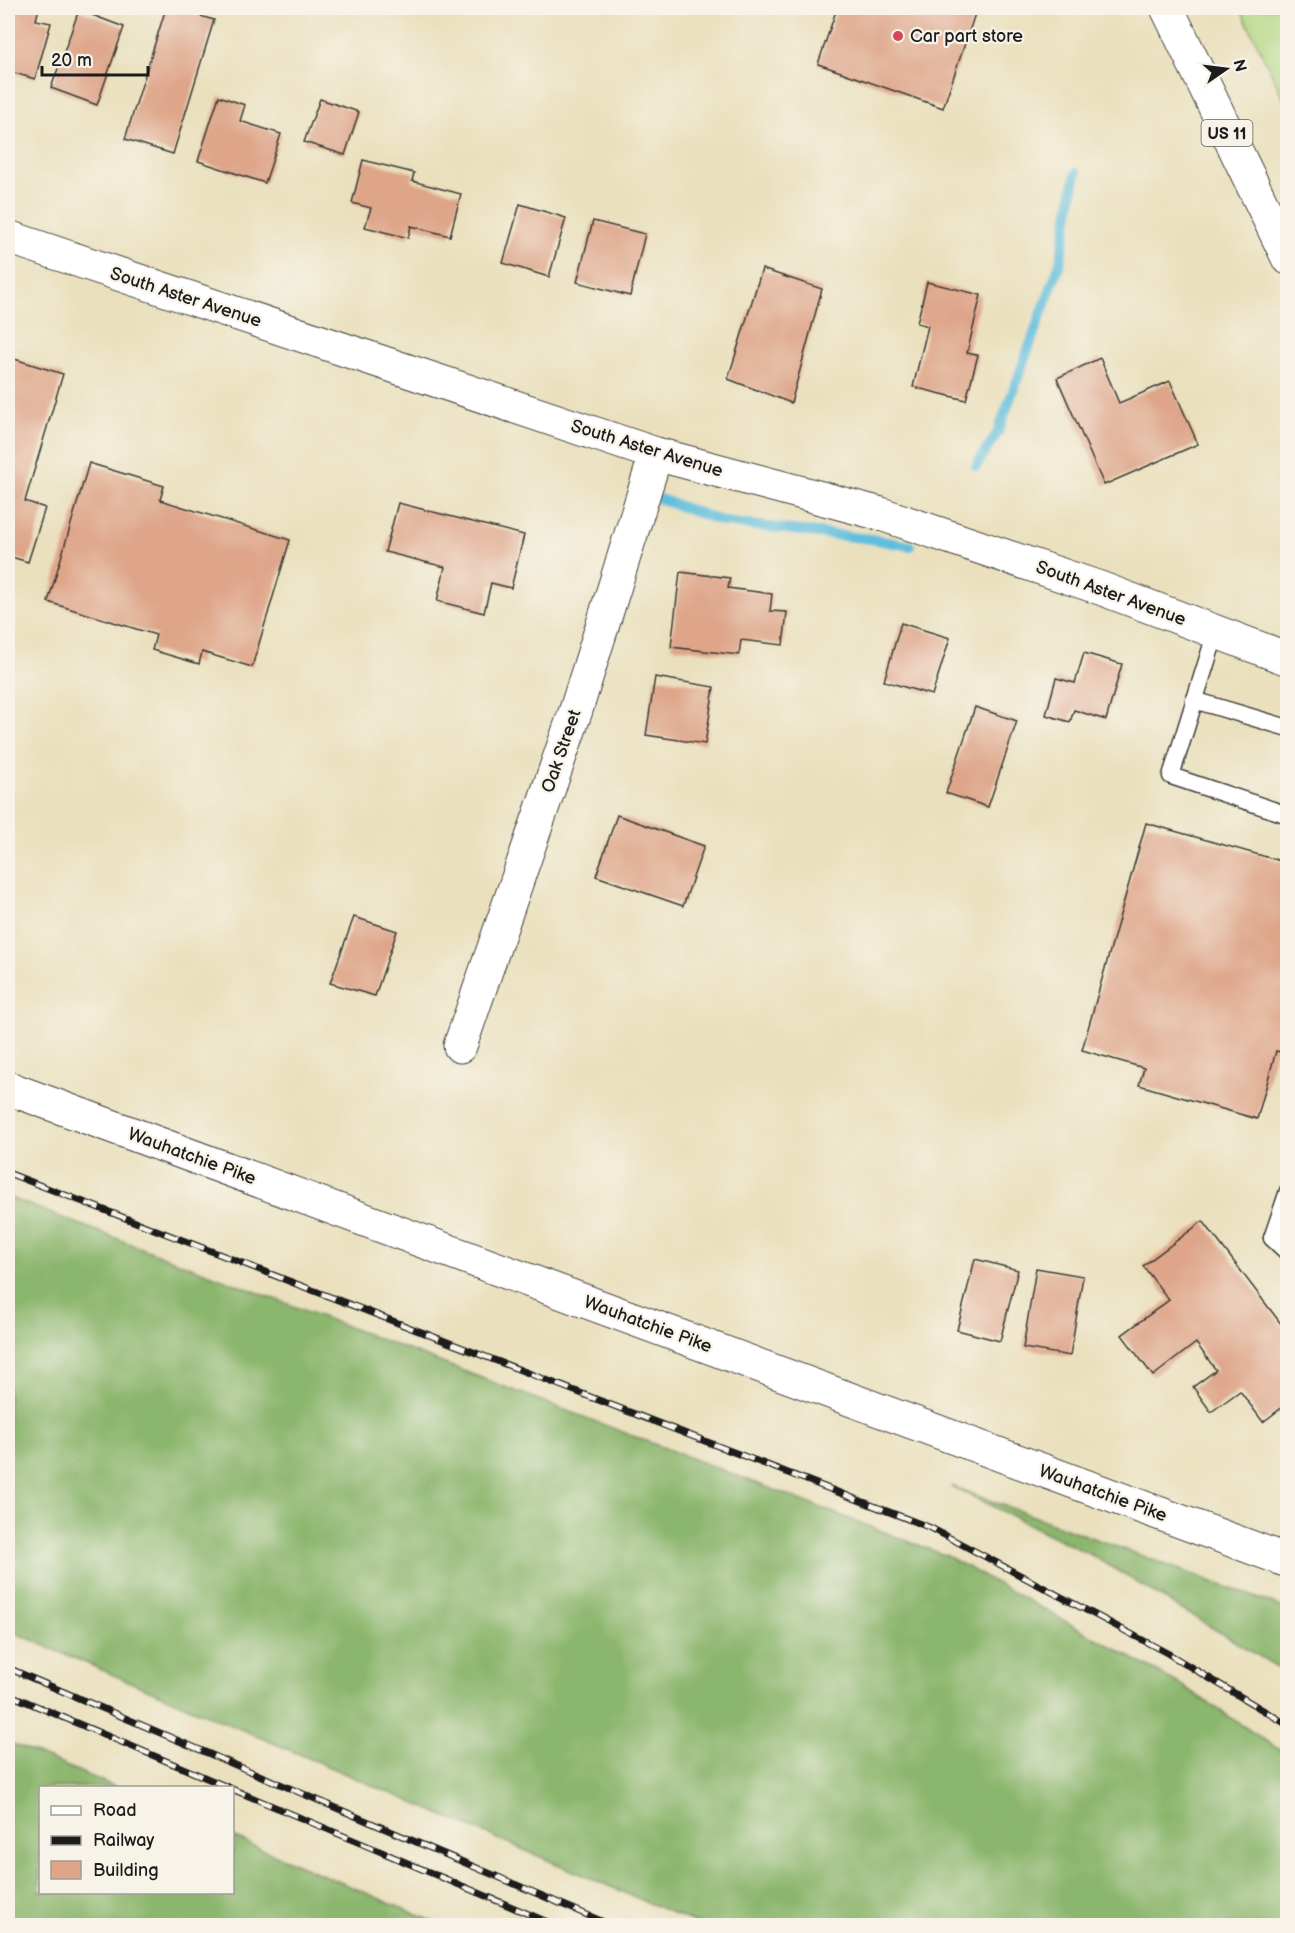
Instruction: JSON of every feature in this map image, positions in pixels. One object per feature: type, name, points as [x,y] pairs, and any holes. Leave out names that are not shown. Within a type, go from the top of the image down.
[{"type":"street","name":"US 11","points":[[1167,8],[1287,258]]},
{"type":"street","name":"South Aster Avenue","points":[[8,237],[656,454],[881,514],[1100,588],[1287,659]]},
{"type":"street","name":"Oak Street","points":[[460,1046],[576,710],[656,454]]},
{"type":"street","name":"Wauhatchie Pike","points":[[8,1088],[1287,1561]]},
{"type":"lane","points":[[1216,632],[1171,776],[1287,815]]},
{"type":"lane","points":[[1194,700],[1287,728]]},
{"type":"lane","points":[[1287,1191],[1280,1235],[1287,1253]]},
{"type":"green space","points":[[1240,8],[1287,8],[1287,106]]},
{"type":"green space","points":[[8,1197],[947,1556],[1181,1685],[1287,1755],[1287,1925],[700,1925],[8,1630]]},
{"type":"green space","points":[[951,1486],[1287,1609],[1287,1673],[1093,1556]]},
{"type":"green space","points":[[8,1742],[114,1786],[39,1786],[39,1894],[234,1894],[234,1837],[442,1925],[8,1925]]},
{"type":"building","points":[[8,8],[39,8],[36,20],[51,23],[35,79],[8,71]]},
{"type":"building","points":[[166,8],[174,8],[214,20],[173,154],[125,139]]},
{"type":"building","name":"Car part store","points":[[837,8],[977,8],[943,108],[818,64]]},
{"type":"building","points":[[79,10],[124,27],[97,105],[51,88]]},
{"type":"building","points":[[219,96],[245,105],[240,121],[281,134],[265,183],[198,161]]},
{"type":"building","points":[[320,99],[359,112],[345,155],[304,142]]},
{"type":"building","points":[[363,160],[414,173],[412,181],[461,194],[450,236],[411,226],[408,238],[365,227],[371,208],[352,203]]},
{"type":"building","points":[[520,204],[566,218],[549,277],[503,263]]},
{"type":"building","points":[[593,221],[645,234],[630,296],[577,282]]},
{"type":"building","points":[[762,269],[822,289],[791,403],[728,379]]},
{"type":"building","points":[[927,282],[981,295],[967,353],[978,355],[966,400],[913,387],[928,326],[917,323]]},
{"type":"building","points":[[8,357],[63,374],[25,501],[45,508],[28,562],[8,556]]},
{"type":"building","points":[[1100,358],[1119,403],[1170,381],[1198,444],[1104,485],[1057,378]]},
{"type":"building","points":[[89,463],[164,486],[160,500],[290,540],[252,667],[202,652],[199,664],[152,650],[156,635],[48,602]]},
{"type":"building","points":[[398,503],[524,535],[511,588],[491,583],[484,613],[437,601],[445,567],[385,552]]},
{"type":"building","points":[[680,572],[730,578],[728,588],[772,594],[770,611],[787,612],[783,645],[741,640],[739,655],[671,647]]},
{"type":"building","points":[[901,623],[950,638],[932,695],[884,681]]},
{"type":"building","points":[[1084,653],[1122,664],[1106,720],[1074,710],[1070,722],[1046,715],[1056,678],[1075,683]]},
{"type":"building","points":[[655,677],[714,687],[705,744],[646,735]]},
{"type":"building","points":[[975,707],[1017,721],[988,807],[946,793]]},
{"type":"building","points":[[617,815],[704,846],[683,906],[596,876]]},
{"type":"building","points":[[1146,823],[1288,863],[1288,1054],[1276,1051],[1257,1119],[1139,1085],[1144,1068],[1082,1050]]},
{"type":"building","points":[[354,917],[397,931],[375,996],[330,983]]},
{"type":"building","points":[[1203,1221],[1288,1333],[1288,1403],[1263,1422],[1240,1391],[1211,1412],[1193,1387],[1216,1370],[1196,1343],[1153,1376],[1122,1335],[1169,1300],[1143,1266]]},
{"type":"building","points":[[975,1259],[1018,1270],[1000,1341],[957,1330]]},
{"type":"building","points":[[1036,1268],[1083,1276],[1070,1356],[1023,1348]]},
{"type":"waterway","points":[[976,466],[998,432],[1060,263],[1076,173]]},
{"type":"waterway","points":[[660,499],[724,522],[871,539],[910,546]]},
{"type":"railway","points":[[8,1173],[931,1528],[1167,1653],[1288,1725]]},
{"type":"railway","points":[[8,1668],[613,1926]]},
{"type":"railway","points":[[8,1694],[225,1786]]},
{"type":"railway","points":[[234,1790],[557,1926]]},
{"type":"place","name":"Car part store","points":[[898,36]]}]
